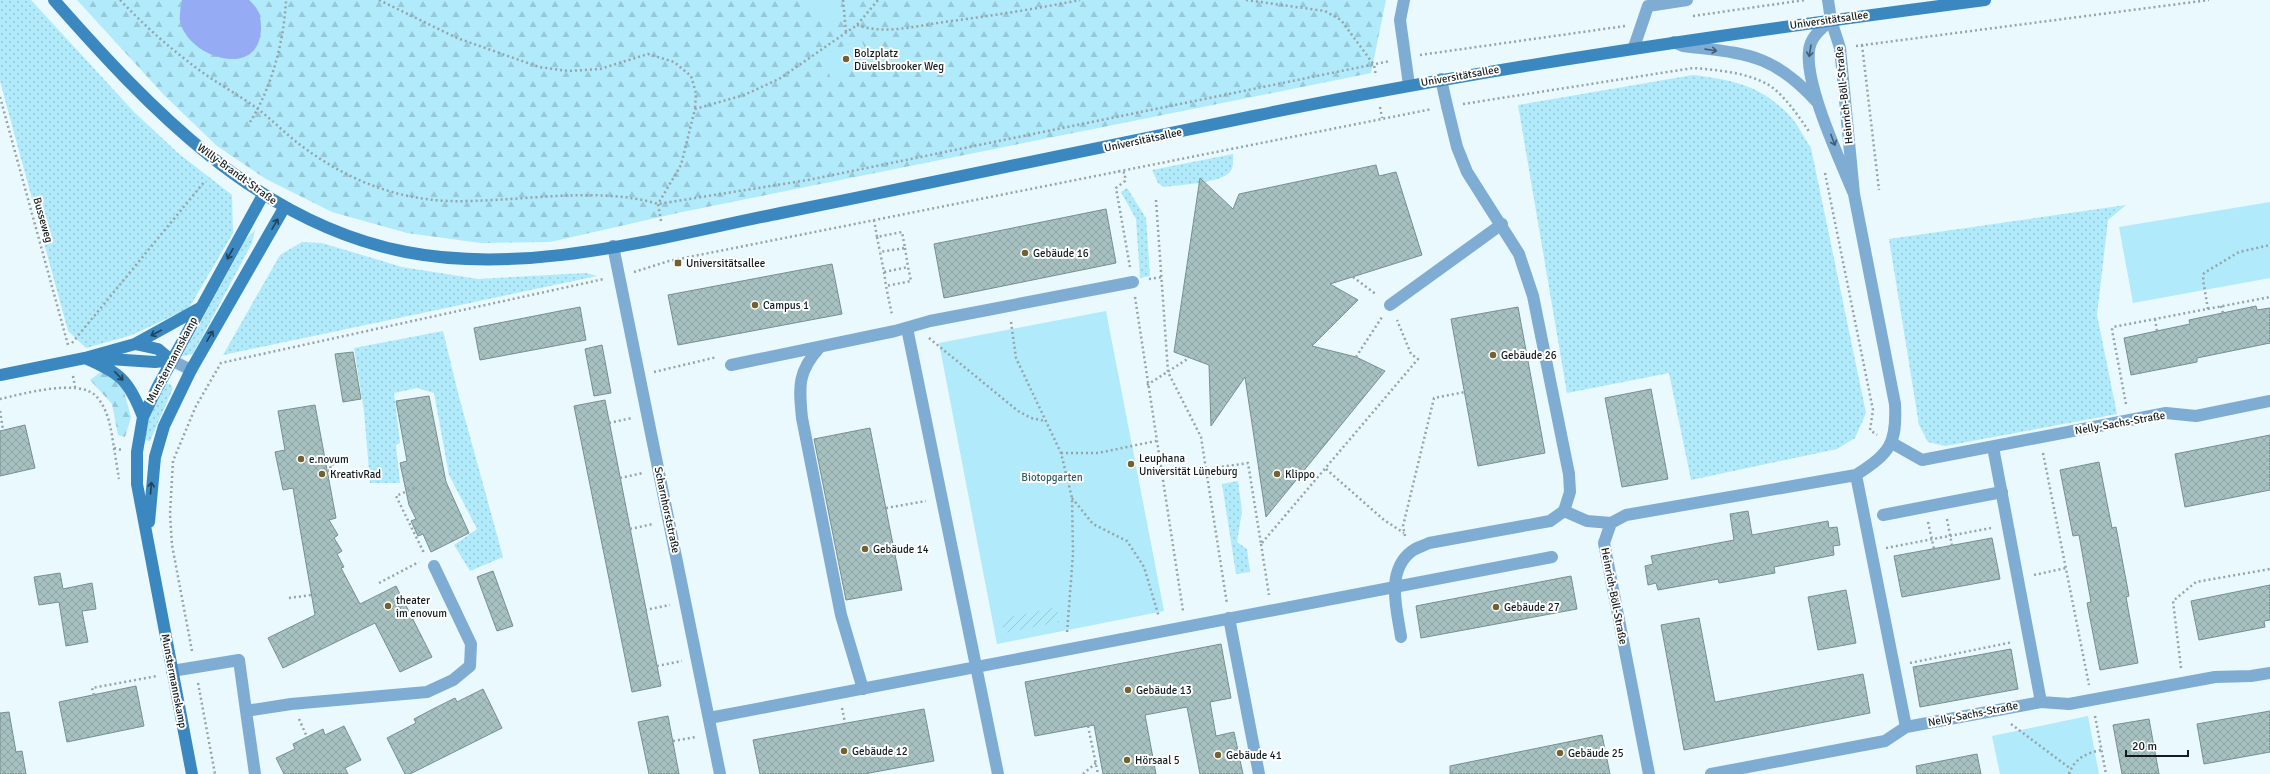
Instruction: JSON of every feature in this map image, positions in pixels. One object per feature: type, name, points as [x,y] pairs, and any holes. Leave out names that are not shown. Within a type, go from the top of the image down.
[{"type":"main road","name":"Willy-Brandt-Straße","points":[[54,0],[148,102],[190,141],[263,195],[284,208],[315,223],[373,244],[442,258],[515,260],[613,246]]},
{"type":"main road","name":"Universitätsallee","points":[[613,246],[1441,79],[1634,47],[1985,0]]},
{"type":"main road","name":"Munstermannskamp","points":[[192,774],[137,484],[137,452],[143,417],[171,360],[263,195]]},
{"type":"main road","name":"Munstermannskamp","points":[[147,540],[155,457],[164,426],[191,370],[284,208]]},
{"type":"main road","points":[[0,375],[85,358],[135,344],[201,307]]},
{"type":"main road","points":[[135,344],[158,349],[171,360]]},
{"type":"main road","points":[[85,358],[155,362],[171,360]]},
{"type":"main road","points":[[85,358],[112,370],[127,385],[136,399],[143,417]]},
{"type":"street","points":[[1404,0],[1400,20],[1409,85]]},
{"type":"street","points":[[1634,47],[1648,6],[1655,2],[1687,0]]},
{"type":"street","points":[[1828,0],[1831,20]]},
{"type":"street","name":"Heinrich-Böll-Straße","points":[[1649,774],[1604,543],[1612,523],[1626,515],[1856,475],[1880,460],[1892,443],[1896,424],[1895,404],[1854,194],[1840,48],[1831,20],[1815,34],[1809,51],[1811,78],[1818,104],[1854,194]]},
{"type":"street","name":"Universitätsallee","points":[[1673,42],[1683,46],[1749,55],[1776,65],[1797,80],[1818,104]]},
{"type":"street","points":[[1401,637],[1394,586],[1399,567],[1411,551],[1429,543],[1550,521],[1564,511],[1570,492],[1569,474],[1533,296],[1519,254],[1502,224],[1468,172],[1457,147],[1441,79]]},
{"type":"street","points":[[1390,305],[1502,224]]},
{"type":"street","name":"Scharnhorststraße","points":[[613,246],[720,774]]},
{"type":"street","points":[[731,365],[820,347],[930,321],[1133,282]]},
{"type":"street","points":[[905,328],[998,774]]},
{"type":"street","points":[[820,347],[808,360],[799,386],[802,418],[840,615],[863,689]]},
{"type":"street","points":[[171,360],[191,370]]},
{"type":"street","name":"Nelly-Sachs-Straße","points":[[1892,443],[1922,460],[2166,413],[2196,416],[2270,401]]},
{"type":"street","points":[[1993,447],[2040,702]]},
{"type":"street","points":[[1711,774],[1885,741],[1906,727],[1856,475]]},
{"type":"street","points":[[1884,514],[2002,492]]},
{"type":"street","points":[[1564,511],[1587,521],[1612,523]]},
{"type":"street","points":[[709,718],[1552,557]]},
{"type":"street","points":[[246,711],[291,704],[427,692],[453,680],[470,666],[471,644],[434,566]]},
{"type":"street","points":[[1229,618],[1259,774]]},
{"type":"street","points":[[172,672],[239,660],[254,774]]},
{"type":"street","name":"Nelly-Sachs-Straße","points":[[1906,727],[2040,702],[2069,704],[2215,676],[2251,676],[2270,673]]},
{"type":"path","points":[[120,0],[137,18],[190,64],[258,109],[299,144],[336,170],[377,189],[414,198],[449,201],[584,196],[637,198],[658,204],[808,180],[1432,52],[1447,52],[1642,24]]},
{"type":"path","points":[[250,122],[258,109],[278,55],[285,16],[286,0]]},
{"type":"path","points":[[379,0],[457,38],[539,68],[568,71],[600,69],[648,54],[674,62],[691,76],[696,93],[695,109],[681,165],[658,204]]},
{"type":"path","points":[[843,0],[846,32]]},
{"type":"path","points":[[695,109],[744,95],[779,79],[857,24],[878,0]]},
{"type":"path","points":[[857,24],[868,28],[893,30],[1017,12],[1080,0]]},
{"type":"path","points":[[1246,0],[1325,11],[1341,20],[1374,65],[1382,118]]},
{"type":"path","points":[[1688,17],[1805,0]]},
{"type":"path","points":[[1879,190],[1862,45],[2209,0]]},
{"type":"path","points":[[646,269],[669,261],[1382,118],[1447,106],[1693,68],[1726,71],[1766,83],[1796,112],[1811,135]]},
{"type":"path","name":"Busseweg","points":[[0,97],[63,324],[68,348],[205,181]]},
{"type":"path","points":[[1824,170],[1873,410],[1870,430],[1892,443]]},
{"type":"path","points":[[1156,200],[1168,372],[1201,437],[1229,618]]},
{"type":"path","points":[[874,220],[886,286],[905,328],[1018,411],[1031,418],[1045,421]]},
{"type":"path","points":[[877,237],[902,232],[905,248],[911,281],[886,286]]},
{"type":"path","points":[[2208,309],[2203,280],[2204,273],[2239,252],[2270,245]]},
{"type":"path","points":[[880,252],[905,248]]},
{"type":"path","points":[[884,272],[908,267]]},
{"type":"path","points":[[1261,544],[1418,359],[1411,354],[1390,305],[1353,277]]},
{"type":"path","points":[[215,774],[172,545],[170,514],[173,461],[196,406],[221,363],[603,279]]},
{"type":"path","points":[[2129,420],[2112,330],[2113,327],[2270,298]]},
{"type":"path","points":[[1356,357],[1390,305]]},
{"type":"path","points":[[1008,306],[1016,358],[1061,453],[1072,498],[1073,554],[1066,650]]},
{"type":"path","points":[[2221,306],[2223,313]]},
{"type":"path","points":[[2155,319],[2157,331]]},
{"type":"path","points":[[640,375],[720,357],[731,365]]},
{"type":"path","points":[[1147,385],[1189,358]]},
{"type":"path","points":[[0,399],[31,392],[75,387],[95,395],[105,407],[114,448],[137,452]]},
{"type":"path","points":[[1148,391],[1185,626]]},
{"type":"path","points":[[1411,551],[1403,526],[1434,398],[1465,392]]},
{"type":"path","points":[[0,411],[3,430]]},
{"type":"path","points":[[609,423],[648,415]]},
{"type":"path","points":[[2040,437],[2106,774]]},
{"type":"path","points":[[1061,453],[1098,453],[1156,441]]},
{"type":"path","points":[[155,457],[173,461]]},
{"type":"path","points":[[328,471],[331,470],[330,465],[344,462]]},
{"type":"path","points":[[1207,469],[1248,463],[1271,610]]},
{"type":"path","points":[[1326,469],[1384,520],[1404,533]]},
{"type":"path","points":[[620,478],[658,470]]},
{"type":"path","points":[[379,583],[426,558],[396,496],[414,488]]},
{"type":"path","points":[[886,508],[941,498]]},
{"type":"path","points":[[1072,498],[1093,524],[1127,541],[1144,567],[1163,631]]},
{"type":"path","points":[[1944,503],[1952,546]]},
{"type":"path","points":[[1925,507],[1934,549]]},
{"type":"path","points":[[630,529],[669,521]]},
{"type":"path","points":[[1871,551],[2008,525]]},
{"type":"path","points":[[2018,578],[2066,568]]},
{"type":"path","points":[[2182,682],[2173,601],[2196,582],[2270,569]]},
{"type":"path","points":[[289,598],[318,594]]},
{"type":"path","points":[[645,610],[685,602]]},
{"type":"path","points":[[1894,666],[2029,638]]},
{"type":"path","points":[[657,666],[697,658]]},
{"type":"path","points":[[94,695],[92,688],[158,676]]},
{"type":"path","points":[[2008,708],[2011,726],[2071,769]]},
{"type":"path","points":[[1088,726],[1098,774]]},
{"type":"path","points":[[673,741],[712,734]]},
{"type":"path","points":[[2069,774],[2079,759],[2088,753],[2101,750]]},
{"type":"path","points":[[1083,774],[1096,763]]},
{"type":"green space","points":[[0,0],[31,0],[134,112],[178,153],[232,195],[233,233],[189,308],[132,335],[86,348],[68,331],[0,81]]},
{"type":"green space","points":[[77,0],[1386,0],[1371,73],[682,212],[550,242],[481,243],[407,233],[332,212],[266,179],[217,146],[164,95]]},
{"type":"green space","points":[[798,0],[842,0],[837,23],[807,9]]},
{"type":"green space","name":"Bolzplatz Düvelsbrooker Weg","points":[[861,39],[871,63],[831,79],[822,55]]},
{"type":"green space","points":[[1693,75],[1721,79],[1756,90],[1778,105],[1789,115],[1811,148],[1866,413],[1855,438],[1837,449],[1691,480],[1669,373],[1567,393],[1518,105]]},
{"type":"green space","points":[[1233,154],[1233,166],[1230,172],[1218,179],[1209,181],[1164,187],[1158,183],[1152,170]]},
{"type":"green space","points":[[1127,188],[1146,218],[1150,276],[1140,278],[1136,219],[1121,192]]},
{"type":"green space","points":[[2270,202],[2270,278],[2133,303],[2119,227]]},
{"type":"green space","points":[[2126,205],[2108,220],[2097,315],[2117,414],[1945,446],[1928,442],[1919,425],[1889,239]]},
{"type":"green space","points":[[255,230],[252,243],[193,354],[182,356],[246,239]]},
{"type":"green space","points":[[302,242],[322,243],[402,267],[478,279],[586,273],[597,276],[223,355],[280,255]]},
{"type":"green space","name":"Biotopgarten","points":[[1106,311],[1164,611],[997,644],[939,343]]},
{"type":"green space","points":[[443,331],[458,393],[503,557],[470,571],[454,545],[477,529],[449,475],[434,393],[417,388],[394,393],[400,443],[396,445],[400,483],[370,483],[364,411],[354,348]]},
{"type":"green space","points":[[102,371],[111,375],[123,388],[131,417],[125,437],[118,435],[112,404],[90,380]]},
{"type":"green space","points":[[165,384],[170,384],[173,388],[150,441],[143,440],[148,419]]},
{"type":"green space","points":[[1238,481],[1242,511],[1237,542],[1247,549],[1250,572],[1236,574],[1222,484]]},
{"type":"green space","points":[[1057,607],[1059,622],[1004,633],[1001,619]]},
{"type":"green space","points":[[2088,716],[2099,774],[2000,774],[1992,736]]},
{"type":"water","points":[[182,0],[249,0],[255,6],[261,20],[261,29],[257,45],[248,55],[236,59],[222,58],[208,53],[195,45],[185,34],[180,21]]},
{"type":"building","points":[[1376,165],[1379,176],[1396,172],[1422,255],[1330,284],[1358,300],[1312,346],[1356,357],[1385,371],[1266,517],[1245,377],[1211,426],[1209,365],[1174,352],[1200,178],[1233,209],[1239,194]]},
{"type":"building","name":"Gebäude 16","points":[[1106,209],[1116,263],[944,298],[934,244]]},
{"type":"building","name":"Campus 1","points":[[832,264],[842,314],[678,345],[668,295]]},
{"type":"building","points":[[2256,306],[2257,310],[2270,308],[2270,343],[2197,358],[2197,362],[2131,375],[2124,338],[2190,324],[2189,320]]},
{"type":"building","points":[[580,307],[586,340],[480,360],[474,328]]},
{"type":"building","name":"Gebäude 26","points":[[1518,307],[1545,453],[1478,466],[1451,319]]},
{"type":"building","points":[[602,345],[611,393],[594,396],[585,349]]},
{"type":"building","points":[[353,352],[361,399],[343,402],[335,354]]},
{"type":"building","points":[[1651,389],[1668,479],[1622,487],[1605,398]]},
{"type":"building","points":[[429,396],[446,482],[469,533],[431,552],[423,534],[418,536],[411,521],[416,519],[409,505],[400,463],[407,461],[396,401]]},
{"type":"building","points":[[605,400],[661,686],[632,692],[574,406]]},
{"type":"building","points":[[315,405],[336,518],[329,520],[338,535],[334,538],[342,551],[337,554],[344,567],[341,568],[360,604],[396,586],[432,657],[400,672],[375,623],[283,668],[268,638],[315,615],[293,488],[283,490],[275,452],[285,450],[278,411]]},
{"type":"building","points":[[25,425],[35,468],[0,476],[0,431]]},
{"type":"building","name":"Gebäude 14","points":[[870,428],[902,590],[846,600],[814,439]]},
{"type":"building","points":[[2270,435],[2270,490],[2185,507],[2175,454]]},
{"type":"building","points":[[2099,462],[2112,528],[2116,527],[2129,596],[2126,597],[2138,663],[2100,670],[2087,603],[2091,602],[2079,535],[2073,536],[2060,470]]},
{"type":"building","points":[[1748,511],[1752,535],[1828,521],[1829,528],[1837,527],[1840,545],[1833,546],[1834,555],[1774,567],[1775,573],[1719,583],[1718,579],[1658,590],[1656,583],[1648,585],[1645,566],[1653,564],[1651,556],[1734,540],[1730,514]]},
{"type":"building","points":[[1992,538],[2000,579],[1902,597],[1894,556]]},
{"type":"building","points":[[493,571],[513,626],[497,631],[477,577]]},
{"type":"building","points":[[60,573],[63,589],[92,583],[96,609],[82,611],[88,642],[66,646],[59,602],[39,605],[34,577]]},
{"type":"building","name":"Gebäude 27","points":[[1571,576],[1577,609],[1421,638],[1416,606]]},
{"type":"building","points":[[2270,585],[2270,620],[2264,621],[2265,627],[2199,640],[2191,601]]},
{"type":"building","points":[[1846,590],[1856,643],[1818,650],[1808,597]]},
{"type":"building","points":[[1699,618],[1715,702],[1863,674],[1870,713],[1684,750],[1661,625]]},
{"type":"building","name":"Gebäude 13","points":[[1221,644],[1231,698],[1210,702],[1216,736],[1234,732],[1243,774],[1200,774],[1187,707],[1145,715],[1156,774],[1103,774],[1094,725],[1035,736],[1025,682]]},
{"type":"building","points":[[2011,649],[2018,689],[1920,707],[1913,667]]},
{"type":"building","points":[[136,686],[144,726],[67,742],[59,702]]},
{"type":"building","points":[[483,689],[502,728],[410,774],[405,774],[387,738],[416,723],[414,719],[433,709],[455,698],[457,702]]},
{"type":"building","name":"Gebäude 12","points":[[924,709],[934,761],[864,774],[760,774],[753,740]]},
{"type":"building","points":[[2270,711],[2270,752],[2204,764],[2197,724]]},
{"type":"building","points":[[9,712],[16,752],[22,751],[26,774],[0,774],[0,713]]},
{"type":"building","points":[[668,716],[679,774],[649,774],[638,722]]},
{"type":"building","points":[[2149,719],[2159,774],[2122,774],[2113,725]]},
{"type":"building","points":[[344,726],[361,760],[345,768],[348,774],[284,774],[276,758],[295,749],[293,744],[323,729],[325,735]]},
{"type":"building","name":"Gebäude 25","points":[[1602,735],[1610,774],[1450,774],[1450,766]]},
{"type":"building","points":[[1977,754],[1981,774],[1917,774],[1916,766]]},
{"type":"place","name":"Bolzplatz Düvelsbrooker Weg","points":[[846,59]]},
{"type":"place","name":"Gebäude 16","points":[[1025,253]]},
{"type":"place","name":"Universitätsallee","points":[[678,263]]},
{"type":"place","name":"Campus 1","points":[[755,305]]},
{"type":"place","name":"Gebäude 26","points":[[1493,355]]},
{"type":"place","name":"e.novum","points":[[301,459]]},
{"type":"place","name":"Leuphana Universität Lüneburg","points":[[1131,464]]},
{"type":"place","name":"KreativRad","points":[[322,474]]},
{"type":"place","name":"Klippo","points":[[1277,474]]},
{"type":"place","name":"Gebäude 14","points":[[865,549]]},
{"type":"place","name":"theater im enovum","points":[[388,606]]},
{"type":"place","name":"Gebäude 27","points":[[1496,607]]},
{"type":"place","name":"Gebäude 13","points":[[1128,690]]},
{"type":"place","name":"Gebäude 12","points":[[844,751]]},
{"type":"place","name":"Gebäude 25","points":[[1560,753]]},
{"type":"place","name":"Gebäude 41","points":[[1218,755]]},
{"type":"place","name":"Hörsaal 5","points":[[1127,760]]}]
